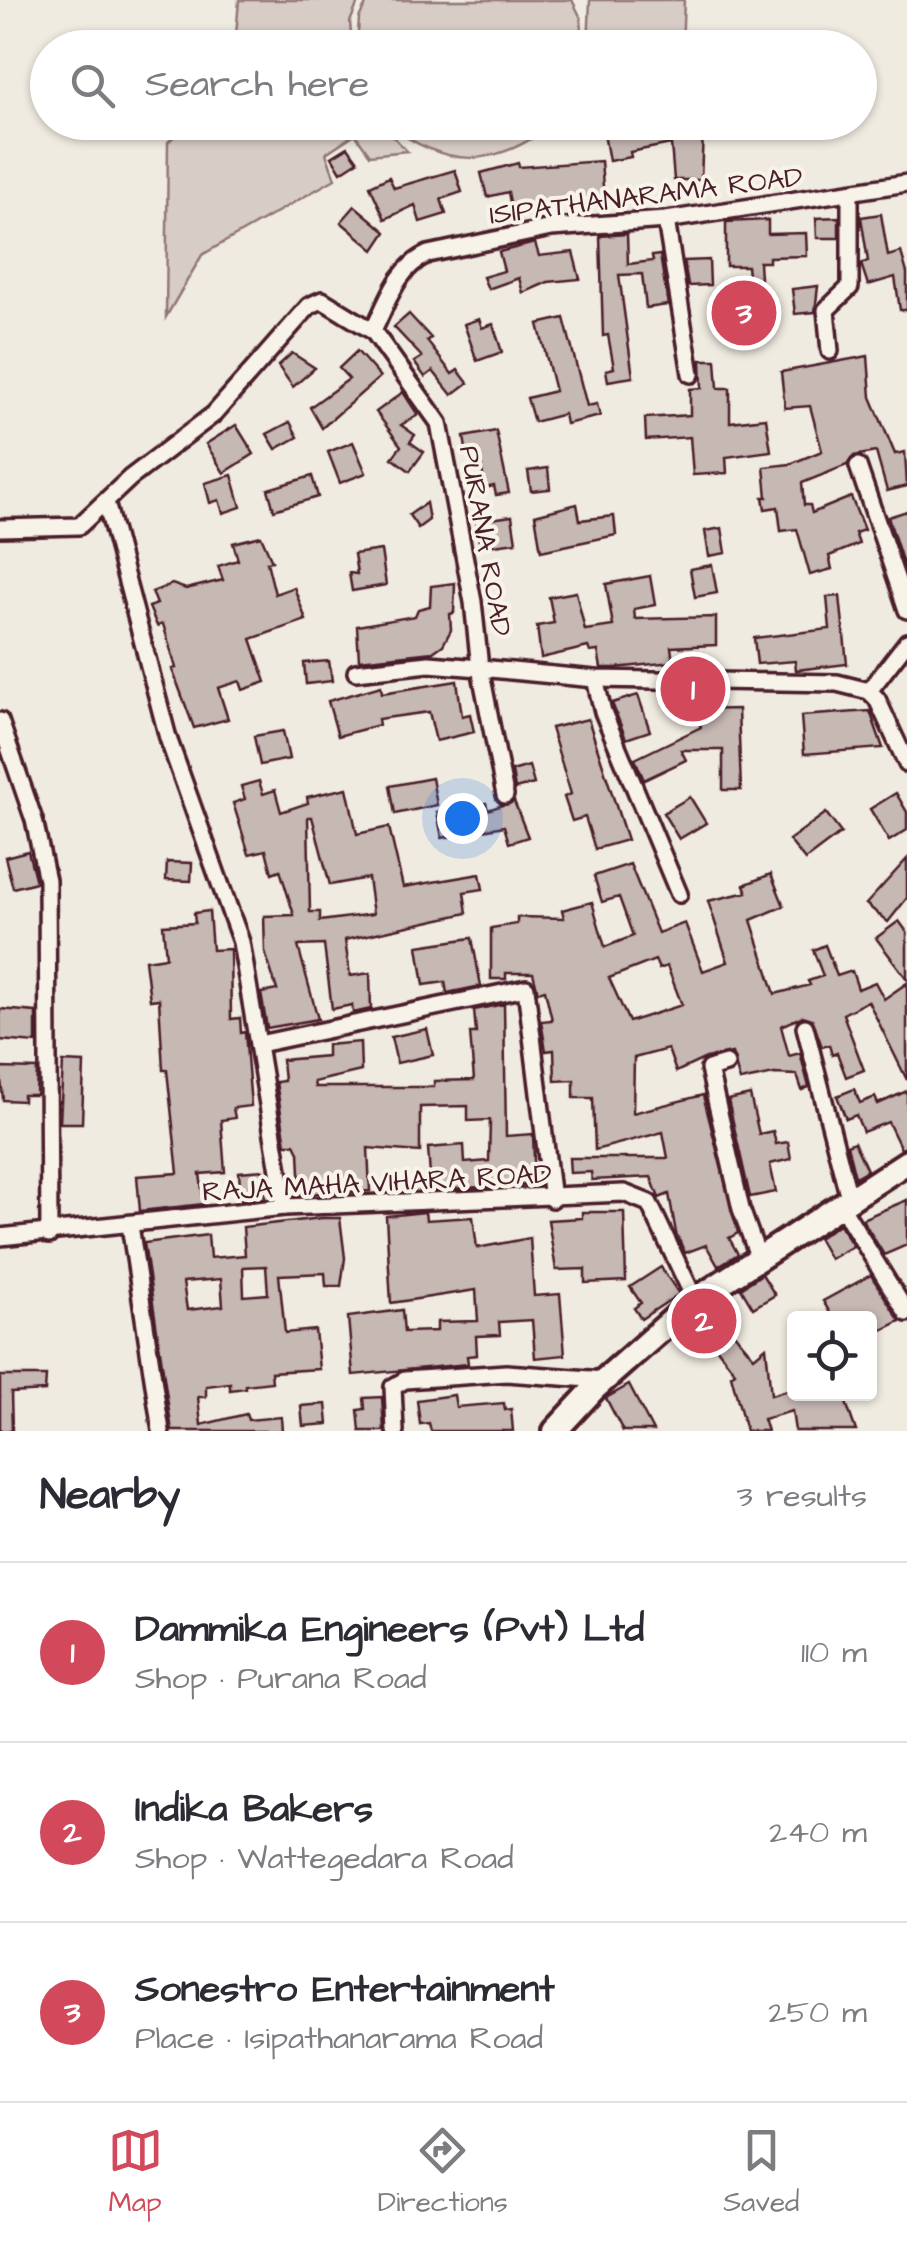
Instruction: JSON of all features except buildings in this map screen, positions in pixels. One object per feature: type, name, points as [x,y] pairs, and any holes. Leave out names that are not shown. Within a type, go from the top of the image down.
[{"type":"street","name":"ISIPATHANARAMA ROAD","points":[[373,331],[400,276],[413,261],[428,254],[550,228],[666,220],[907,184]]},
{"type":"street","points":[[830,351],[826,310],[850,288],[850,195]]},
{"type":"street","points":[[666,220],[691,374]]},
{"type":"street","points":[[0,528],[79,526],[214,414],[309,306],[322,300],[373,331]]},
{"type":"street","name":"PURANA ROAD","points":[[373,331],[439,423],[473,602],[480,668],[595,679],[837,683],[868,691]]},
{"type":"street","points":[[858,466],[907,610]]},
{"type":"street","points":[[106,502],[168,738],[241,942],[285,1207]]},
{"type":"street","points":[[907,642],[868,691],[877,699],[907,764]]},
{"type":"street","points":[[356,672],[430,664],[480,668],[505,794]]},
{"type":"street","points":[[595,679],[603,712],[679,894]]},
{"type":"street","points":[[0,721],[34,820],[46,880],[48,1235]]},
{"type":"street","points":[[259,1044],[526,988],[552,1198]]},
{"type":"street","points":[[805,1027],[845,1201],[907,1313]]},
{"type":"street","points":[[726,1064],[709,1069],[741,1209],[758,1256]]},
{"type":"street","points":[[555,1431],[604,1380],[694,1300],[907,1162]]},
{"type":"street","name":"RAJA MAHA VIHARA ROAD","points":[[0,1237],[48,1235],[285,1207],[624,1193],[649,1203],[694,1300]]},
{"type":"street","points":[[130,1225],[160,1431]]},
{"type":"street","points":[[395,1431],[390,1396],[394,1386],[405,1380],[506,1373],[604,1380]]},
{"type":"shaded area","points":[[239,0],[359,0],[351,30],[236,30]]},
{"type":"shaded area","points":[[368,0],[572,0],[582,30],[358,30]]},
{"type":"shaded area","points":[[590,0],[684,0],[683,30],[589,30]]},
{"type":"shaded area","points":[[346,140],[326,153],[335,179],[202,255],[166,317],[168,142]]},
{"type":"shaded area","points":[[359,140],[396,140],[407,151],[370,155]]},
{"type":"shaded area","points":[[412,140],[528,140],[490,156],[470,158],[429,149]]},
{"type":"place","name":"Sonestro Entertainment","points":[[744,313]]},
{"type":"place","name":"Dammika Engineers (Pvt) Ltd","points":[[693,689]]},
{"type":"place","name":"Indika Bakers","points":[[704,1321]]}]
